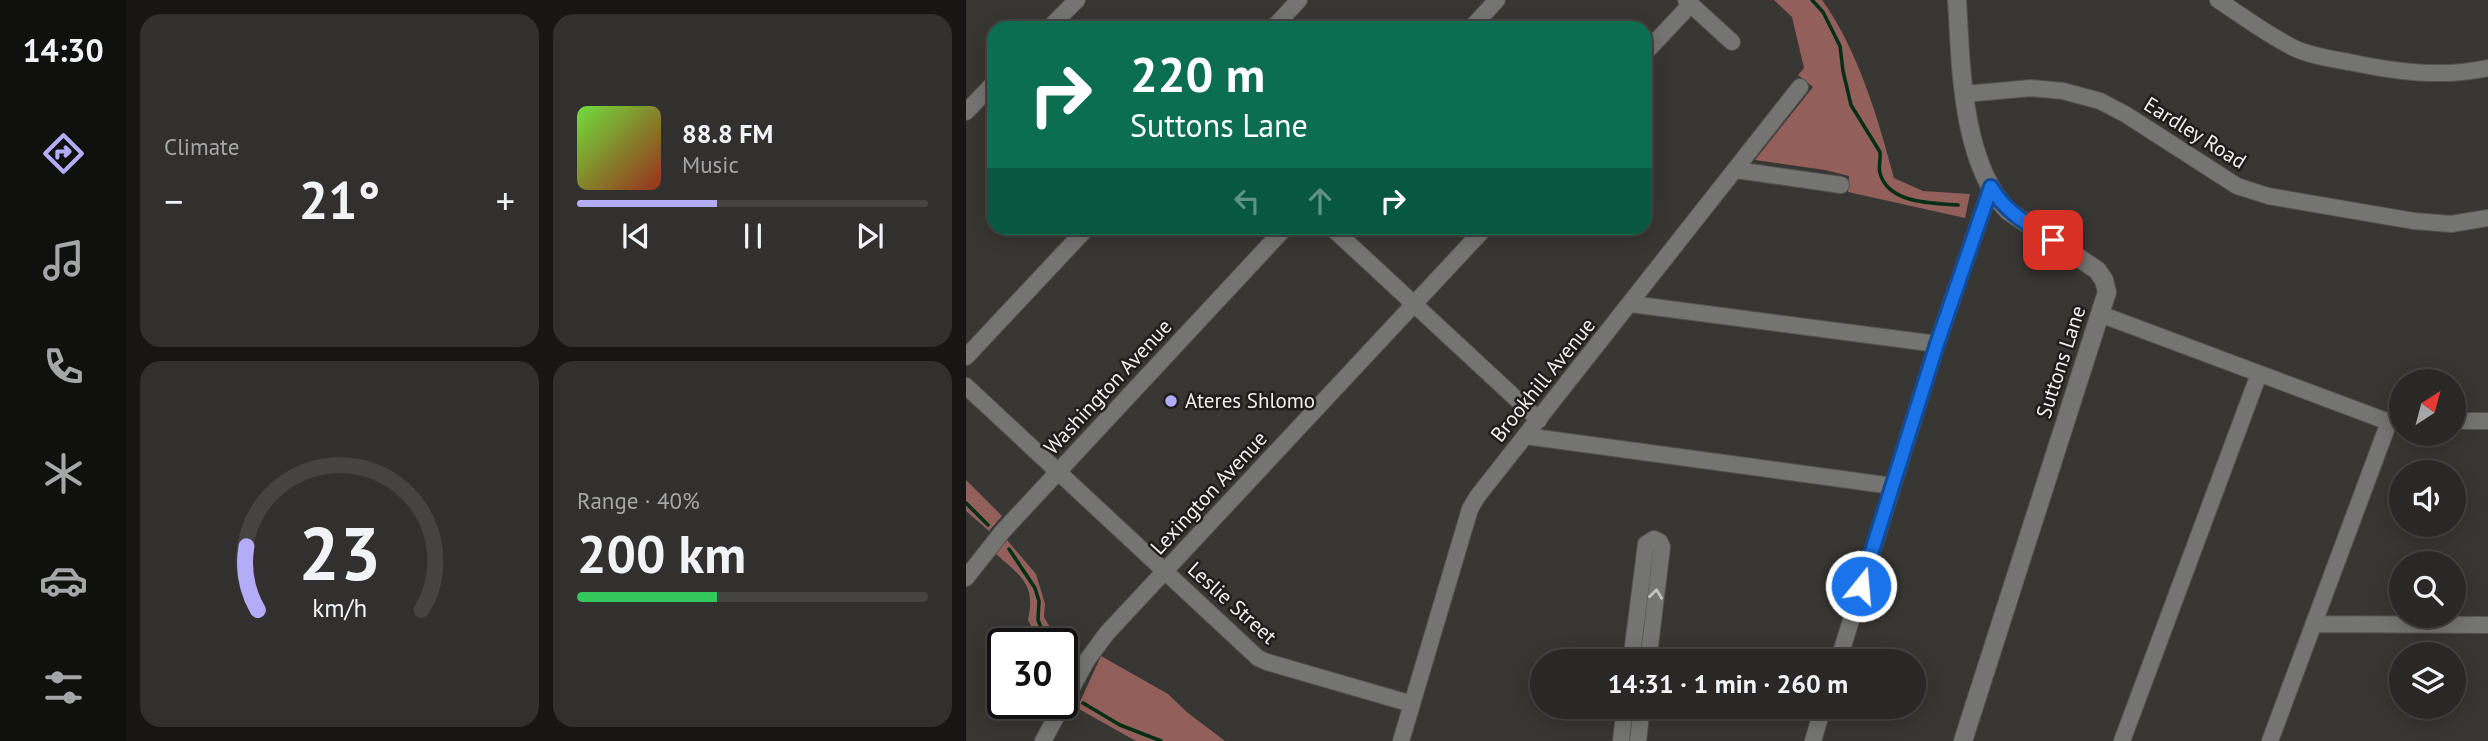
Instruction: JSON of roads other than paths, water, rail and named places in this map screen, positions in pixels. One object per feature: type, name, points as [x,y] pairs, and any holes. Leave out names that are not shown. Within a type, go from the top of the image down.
[{"type":"street","points":[[1056,21],[1077,0]]},
{"type":"street","points":[[1280,21],[1299,0]]},
{"type":"street","points":[[1478,21],[1497,0]]},
{"type":"street","name":"Suttons Lane","points":[[1958,0],[1965,94],[1971,132],[1998,201],[2008,211],[2097,270],[2105,280],[2107,292],[1964,741]]},
{"type":"street","points":[[2218,0],[2273,37],[2298,50],[2318,56],[2417,74],[2455,74],[2488,68]]},
{"type":"street","points":[[1652,45],[1688,2],[1732,42]]},
{"type":"street","name":"Brookhill Avenue","points":[[1401,741],[1470,509],[1485,485],[1631,304],[1800,87]]},
{"type":"street","name":"Eardley Road","points":[[1965,94],[2031,88],[2063,91],[2100,101],[2125,114],[2237,186],[2268,196],[2414,221],[2451,223],[2488,218]]},
{"type":"street","points":[[966,112],[987,90]]},
{"type":"street","points":[[1736,170],[1841,185]]},
{"type":"street","points":[[1842,649],[1937,344],[1991,187]]},
{"type":"street","points":[[966,356],[1080,235]]},
{"type":"street","name":"Washington Avenue","points":[[966,578],[988,548],[1278,235]]},
{"type":"street","points":[[1340,235],[1539,420]]},
{"type":"street","name":"Lexington Avenue","points":[[1043,741],[1096,647],[1478,235]]},
{"type":"street","points":[[1631,304],[1937,344]]},
{"type":"street","points":[[2100,314],[2389,420]]},
{"type":"street","points":[[2122,741],[2259,374]]},
{"type":"street","name":"Leslie Street","points":[[966,386],[1258,658],[1412,704]]},
{"type":"street","points":[[2466,421],[2488,421]]},
{"type":"street","points":[[1525,436],[1893,486]]},
{"type":"street","points":[[2270,741],[2389,437]]},
{"type":"street","points":[[1633,649],[1646,544],[1654,539],[1660,542],[1662,547],[1650,649]]},
{"type":"street","points":[[2314,624],[2488,625]]},
{"type":"street","points":[[1621,741],[1624,719]]},
{"type":"street","points":[[1638,741],[1641,719]]},
{"type":"street","points":[[1813,741],[1819,719]]},
{"type":"waterway","points":[[1812,0],[1823,12],[1840,46],[1851,105],[1880,152],[1879,171],[1885,183],[1892,191],[1913,200],[1958,205]]},
{"type":"waterway","points":[[966,503],[988,525]]},
{"type":"waterway","points":[[1009,549],[1035,588],[1041,628]]},
{"type":"waterway","points":[[1083,703],[1120,725],[1161,741]]},
{"type":"place","name":"Ateres Shlomo","points":[[1171,401]]}]
